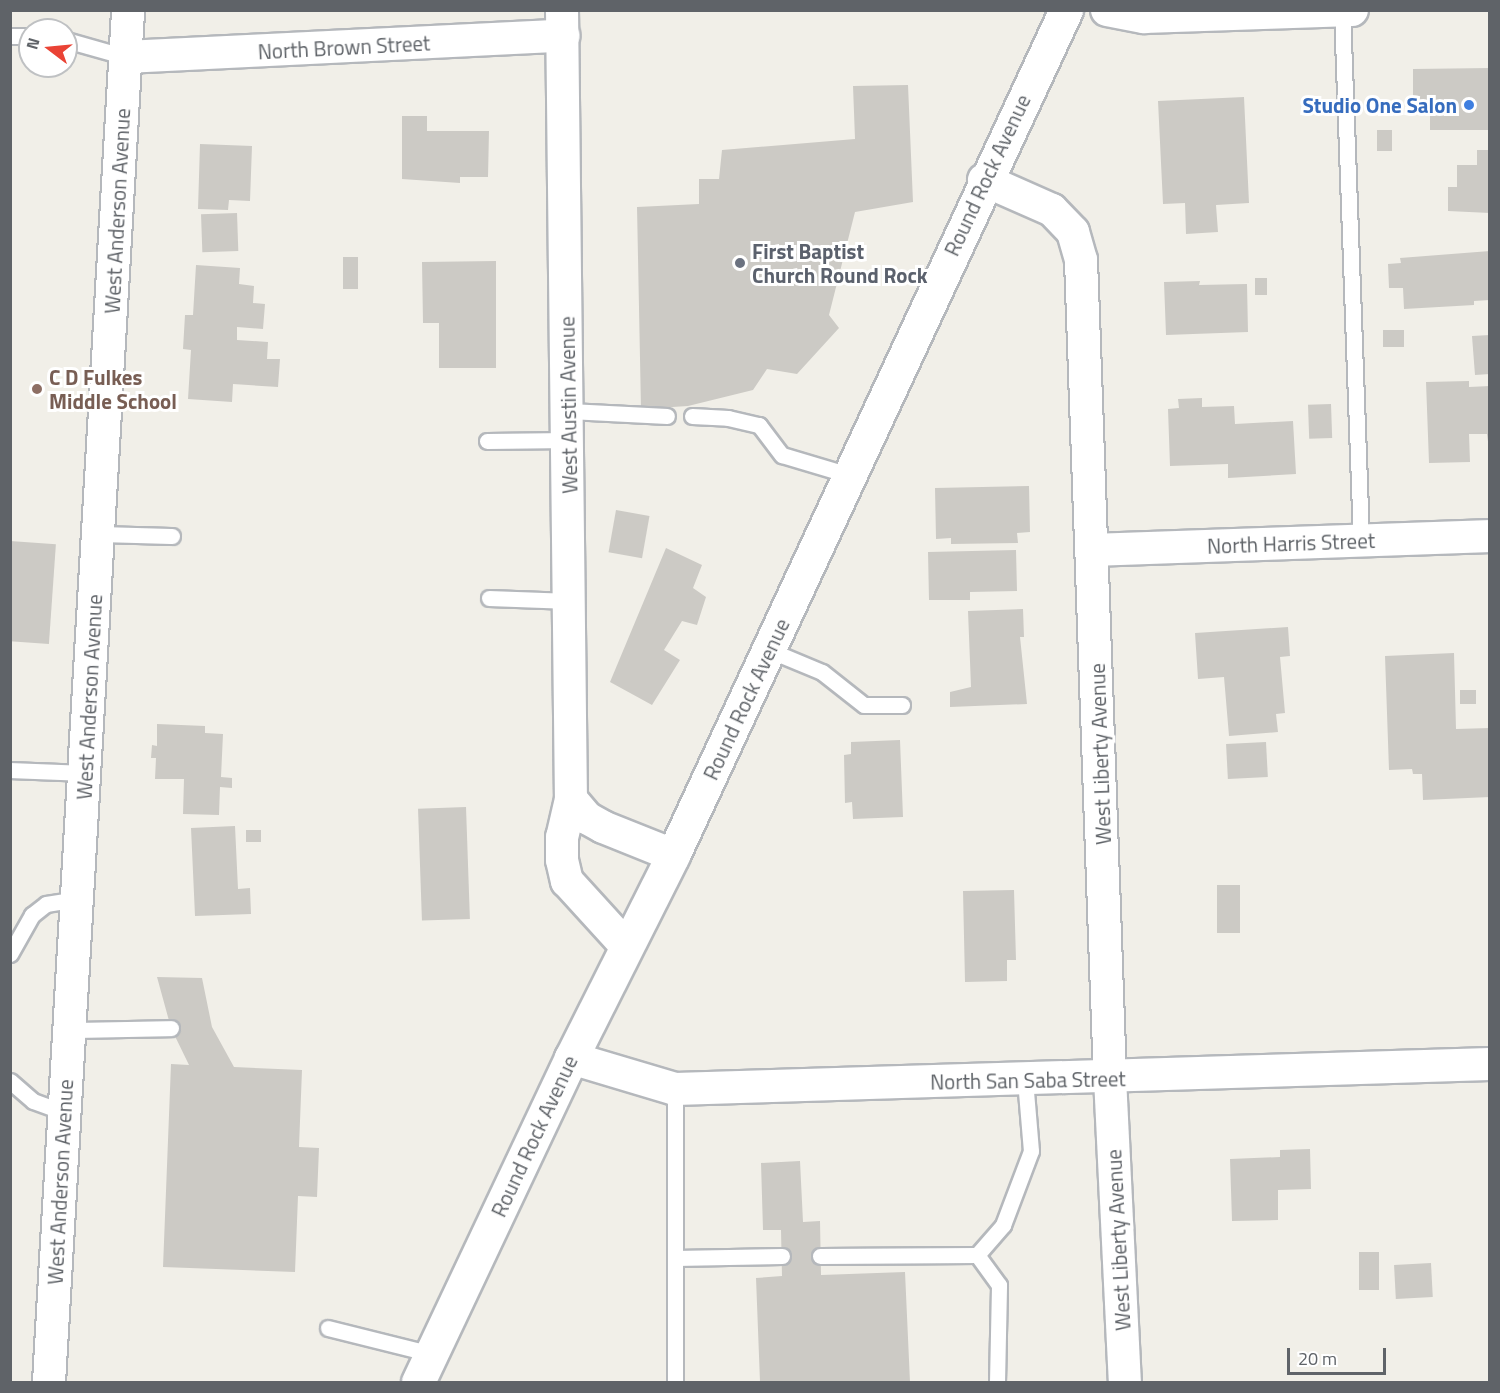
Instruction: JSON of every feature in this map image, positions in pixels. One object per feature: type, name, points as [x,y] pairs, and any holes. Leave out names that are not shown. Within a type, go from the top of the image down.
[{"type":"street","name":"West Anderson Avenue","points":[[49,1383],[128,10]]},
{"type":"street","name":"Round Rock Avenue","points":[[418,1383],[571,1058],[673,855],[984,180],[1066,10]]},
{"type":"street","points":[[1107,10],[1144,17],[1352,10]]},
{"type":"street","name":"North Brown Street","points":[[126,57],[562,23]]},
{"type":"street","name":"West Austin Avenue","points":[[562,23],[569,426],[571,799],[562,837],[562,860],[567,881],[627,947]]},
{"type":"street","name":"West Liberty Avenue","points":[[984,180],[1052,210],[1073,232],[1081,260],[1110,1078],[1125,1383]]},
{"type":"street","name":"North Harris Street","points":[[1093,550],[1490,536]]},
{"type":"street","points":[[571,799],[587,818],[603,827],[673,855]]},
{"type":"street","name":"North San Saba Street","points":[[571,1058],[675,1089],[1110,1078],[1490,1064]]},
{"type":"lane","points":[[1342,11],[1361,540]]},
{"type":"lane","points":[[78,43],[126,57]]},
{"type":"lane","points":[[692,416],[728,418],[759,425],[782,455],[849,475]]},
{"type":"lane","points":[[487,441],[569,426],[667,417]]},
{"type":"lane","points":[[99,534],[172,536]]},
{"type":"lane","points":[[489,598],[570,601]]},
{"type":"lane","points":[[769,650],[822,672],[864,705],[902,705]]},
{"type":"lane","points":[[10,770],[85,772]]},
{"type":"lane","points":[[10,954],[32,915],[46,904],[77,898]]},
{"type":"lane","points":[[70,1030],[171,1028]]},
{"type":"lane","points":[[978,1255],[1002,1225],[1031,1151],[1025,1080]]},
{"type":"lane","points":[[10,1081],[33,1101],[64,1112]]},
{"type":"lane","points":[[675,1089],[675,1383]]},
{"type":"lane","points":[[820,1256],[978,1255]]},
{"type":"lane","points":[[978,1255],[999,1285],[997,1383]]},
{"type":"lane","points":[[675,1258],[782,1257]]},
{"type":"lane","points":[[328,1328],[432,1354]]},
{"type":"building","points":[[1490,68],[1490,130],[1430,130],[1430,106],[1413,107],[1413,69]]},
{"type":"building","name":"First Baptist Church Round Rock","points":[[908,85],[913,202],[855,212],[829,315],[839,328],[797,374],[767,369],[753,390],[688,406],[641,409],[637,207],[699,204],[699,179],[719,179],[722,150],[855,139],[853,86]]},
{"type":"building","points":[[1244,97],[1249,203],[1216,205],[1218,232],[1186,234],[1185,203],[1163,204],[1158,101]]},
{"type":"building","points":[[402,116],[427,116],[427,131],[489,131],[488,177],[460,177],[460,183],[402,179]]},
{"type":"building","points":[[1377,130],[1392,130],[1392,151],[1377,151]]},
{"type":"building","points":[[200,144],[252,146],[250,201],[229,200],[228,210],[198,209]]},
{"type":"building","points":[[1477,150],[1490,150],[1490,213],[1448,211],[1448,187],[1457,187],[1457,165],[1477,165]]},
{"type":"building","points":[[237,213],[238,251],[202,252],[201,214]]},
{"type":"building","points":[[1490,251],[1490,300],[1474,301],[1474,305],[1404,309],[1403,288],[1389,288],[1388,264],[1401,263],[1400,258]]},
{"type":"building","points":[[343,257],[358,257],[358,289],[343,289]]},
{"type":"building","points":[[496,261],[496,368],[439,368],[439,323],[423,323],[422,262]]},
{"type":"building","points":[[196,265],[240,268],[239,284],[254,286],[253,303],[265,304],[263,329],[237,327],[237,340],[268,342],[267,359],[280,359],[278,387],[233,384],[232,402],[188,399],[191,350],[183,349],[185,315],[193,315]]},
{"type":"building","points":[[1255,278],[1267,278],[1267,295],[1255,295]]},
{"type":"building","points":[[1200,281],[1199,285],[1247,284],[1248,332],[1166,335],[1164,282]]},
{"type":"building","points":[[1383,330],[1404,330],[1404,347],[1383,347]]},
{"type":"building","points":[[1490,335],[1490,374],[1475,375],[1472,336]]},
{"type":"building","points":[[1469,381],[1469,387],[1490,386],[1490,457],[1487,434],[1469,434],[1470,462],[1429,463],[1426,382]]},
{"type":"building","points":[[1202,398],[1202,407],[1234,406],[1235,424],[1293,421],[1296,474],[1228,478],[1228,464],[1170,466],[1168,409],[1179,408],[1178,399]]},
{"type":"building","points":[[1331,404],[1332,438],[1309,439],[1308,405]]},
{"type":"building","points":[[1029,486],[1030,532],[1017,533],[1018,543],[951,544],[951,538],[936,539],[935,488]]},
{"type":"building","points":[[616,510],[649,516],[642,558],[609,552]]},
{"type":"building","points":[[10,541],[56,544],[49,644],[10,641]]},
{"type":"building","points":[[666,548],[702,565],[693,588],[706,597],[697,625],[682,621],[664,650],[680,660],[652,705],[610,682]]},
{"type":"building","points":[[1016,550],[1017,591],[970,592],[970,600],[929,600],[928,552]]},
{"type":"building","points":[[1023,609],[1024,637],[1020,637],[1027,704],[950,707],[950,692],[971,687],[968,611]]},
{"type":"building","points":[[1288,627],[1290,656],[1280,657],[1285,713],[1276,714],[1278,732],[1229,736],[1224,677],[1198,679],[1195,633]]},
{"type":"building","points":[[1454,653],[1456,729],[1490,728],[1490,797],[1423,800],[1422,774],[1413,774],[1412,769],[1389,770],[1385,656]]},
{"type":"building","points":[[1460,690],[1476,690],[1476,704],[1460,704]]},
{"type":"building","points":[[157,724],[205,726],[205,733],[223,734],[221,777],[232,778],[232,788],[220,787],[219,815],[183,814],[184,779],[155,779],[156,758],[151,758],[152,745],[157,746]]},
{"type":"building","points":[[900,740],[903,817],[853,819],[852,802],[845,803],[844,755],[851,754],[851,742]]},
{"type":"building","points":[[1266,742],[1268,777],[1228,779],[1226,744]]},
{"type":"building","points":[[466,807],[470,919],[422,921],[418,809]]},
{"type":"building","points":[[235,826],[238,889],[250,888],[251,914],[195,916],[191,828]]},
{"type":"building","points":[[246,830],[261,830],[261,842],[246,842]]},
{"type":"building","points":[[1217,885],[1240,885],[1240,933],[1217,933]]},
{"type":"building","points":[[1014,890],[1016,960],[1007,960],[1007,981],[965,982],[963,891]]},
{"type":"building","points":[[157,977],[202,978],[212,1027],[234,1067],[302,1070],[299,1147],[319,1148],[317,1197],[298,1196],[295,1272],[163,1267],[171,1064],[189,1065],[171,1028]]},
{"type":"building","points":[[1310,1149],[1311,1189],[1278,1190],[1278,1220],[1232,1221],[1230,1159],[1280,1157],[1280,1150]]},
{"type":"building","points":[[800,1161],[803,1222],[820,1221],[821,1275],[905,1272],[910,1382],[760,1382],[756,1278],[782,1276],[781,1230],[763,1230],[761,1163]]},
{"type":"building","points":[[1359,1252],[1379,1252],[1379,1290],[1359,1290]]},
{"type":"building","points":[[1431,1263],[1433,1297],[1396,1299],[1394,1265]]},
{"type":"place","name":"Studio One Salon","points":[[1469,105]]},
{"type":"place","name":"First Baptist Church Round Rock","points":[[740,263]]},
{"type":"place","name":"C D Fulkes Middle School","points":[[37,389]]}]
